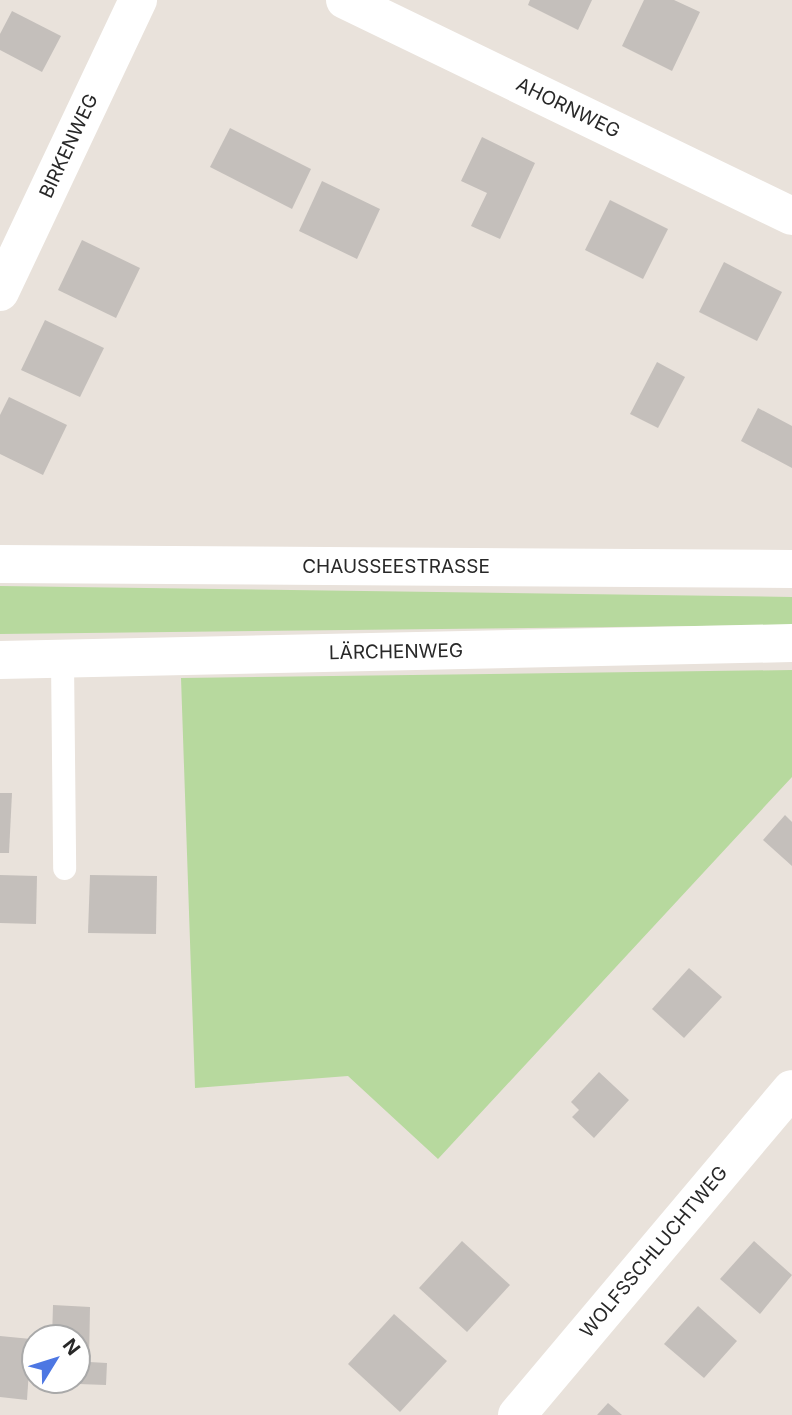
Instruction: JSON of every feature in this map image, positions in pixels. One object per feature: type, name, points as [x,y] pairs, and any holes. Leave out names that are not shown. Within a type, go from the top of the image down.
[{"type":"street","name":"BIRKENWEG","points":[[0,292],[138,0]]},
{"type":"street","name":"AHORNWEG","points":[[345,0],[792,216]]},
{"type":"street","name":"CHAUSSEESTRASSE","points":[[0,564],[792,569]]},
{"type":"street","name":"LÄRCHENWEG","points":[[0,660],[792,643]]},
{"type":"street","name":"WOLFSSCHLUCHTWEG","points":[[517,1415],[792,1089]]},
{"type":"lane","points":[[62,660],[64,868]]},
{"type":"green space","points":[[0,586],[792,597],[792,625],[0,634]]},
{"type":"green space","points":[[792,670],[792,777],[438,1159],[348,1076],[195,1088],[181,678]]},
{"type":"building","points":[[530,0],[592,0],[578,30],[528,5]]},
{"type":"building","points":[[644,0],[674,0],[700,12],[672,71],[622,46]]},
{"type":"building","points":[[12,11],[61,36],[42,72],[0,50],[0,34]]},
{"type":"building","points":[[230,128],[311,169],[292,209],[210,167]]},
{"type":"building","points":[[482,137],[535,163],[500,239],[471,226],[487,193],[461,181]]},
{"type":"building","points":[[322,181],[380,209],[357,259],[299,231]]},
{"type":"building","points":[[610,200],[668,229],[643,279],[585,250]]},
{"type":"building","points":[[82,240],[140,268],[116,318],[58,290]]},
{"type":"building","points":[[724,262],[782,292],[757,341],[699,312]]},
{"type":"building","points":[[45,320],[104,348],[80,397],[21,370]]},
{"type":"building","points":[[657,362],[685,377],[658,428],[630,414]]},
{"type":"building","points":[[9,397],[67,425],[43,475],[0,454],[0,415]]},
{"type":"building","points":[[758,408],[792,426],[792,468],[741,441]]},
{"type":"building","points":[[0,793],[12,793],[9,853],[0,853]]},
{"type":"building","points":[[785,815],[792,822],[792,866],[763,840]]},
{"type":"building","points":[[0,875],[37,876],[36,924],[0,923]]},
{"type":"building","points":[[90,875],[157,876],[156,934],[88,933]]},
{"type":"building","points":[[689,968],[722,997],[684,1038],[652,1009]]},
{"type":"building","points":[[599,1072],[629,1100],[594,1138],[572,1117],[579,1110],[571,1102]]},
{"type":"building","points":[[462,1241],[510,1285],[467,1332],[419,1288]]},
{"type":"building","points":[[754,1241],[792,1275],[760,1314],[720,1279]]},
{"type":"building","points":[[53,1305],[90,1307],[90,1324],[52,1324]]},
{"type":"building","points":[[698,1306],[737,1341],[704,1378],[664,1344]]},
{"type":"building","points":[[394,1314],[447,1361],[400,1412],[348,1364]]},
{"type":"building","points":[[0,1336],[21,1338],[21,1394],[27,1394],[27,1400],[0,1397]]},
{"type":"building","points":[[91,1362],[107,1363],[106,1385],[91,1384]]},
{"type":"building","points":[[608,1403],[622,1415],[597,1415]]}]
